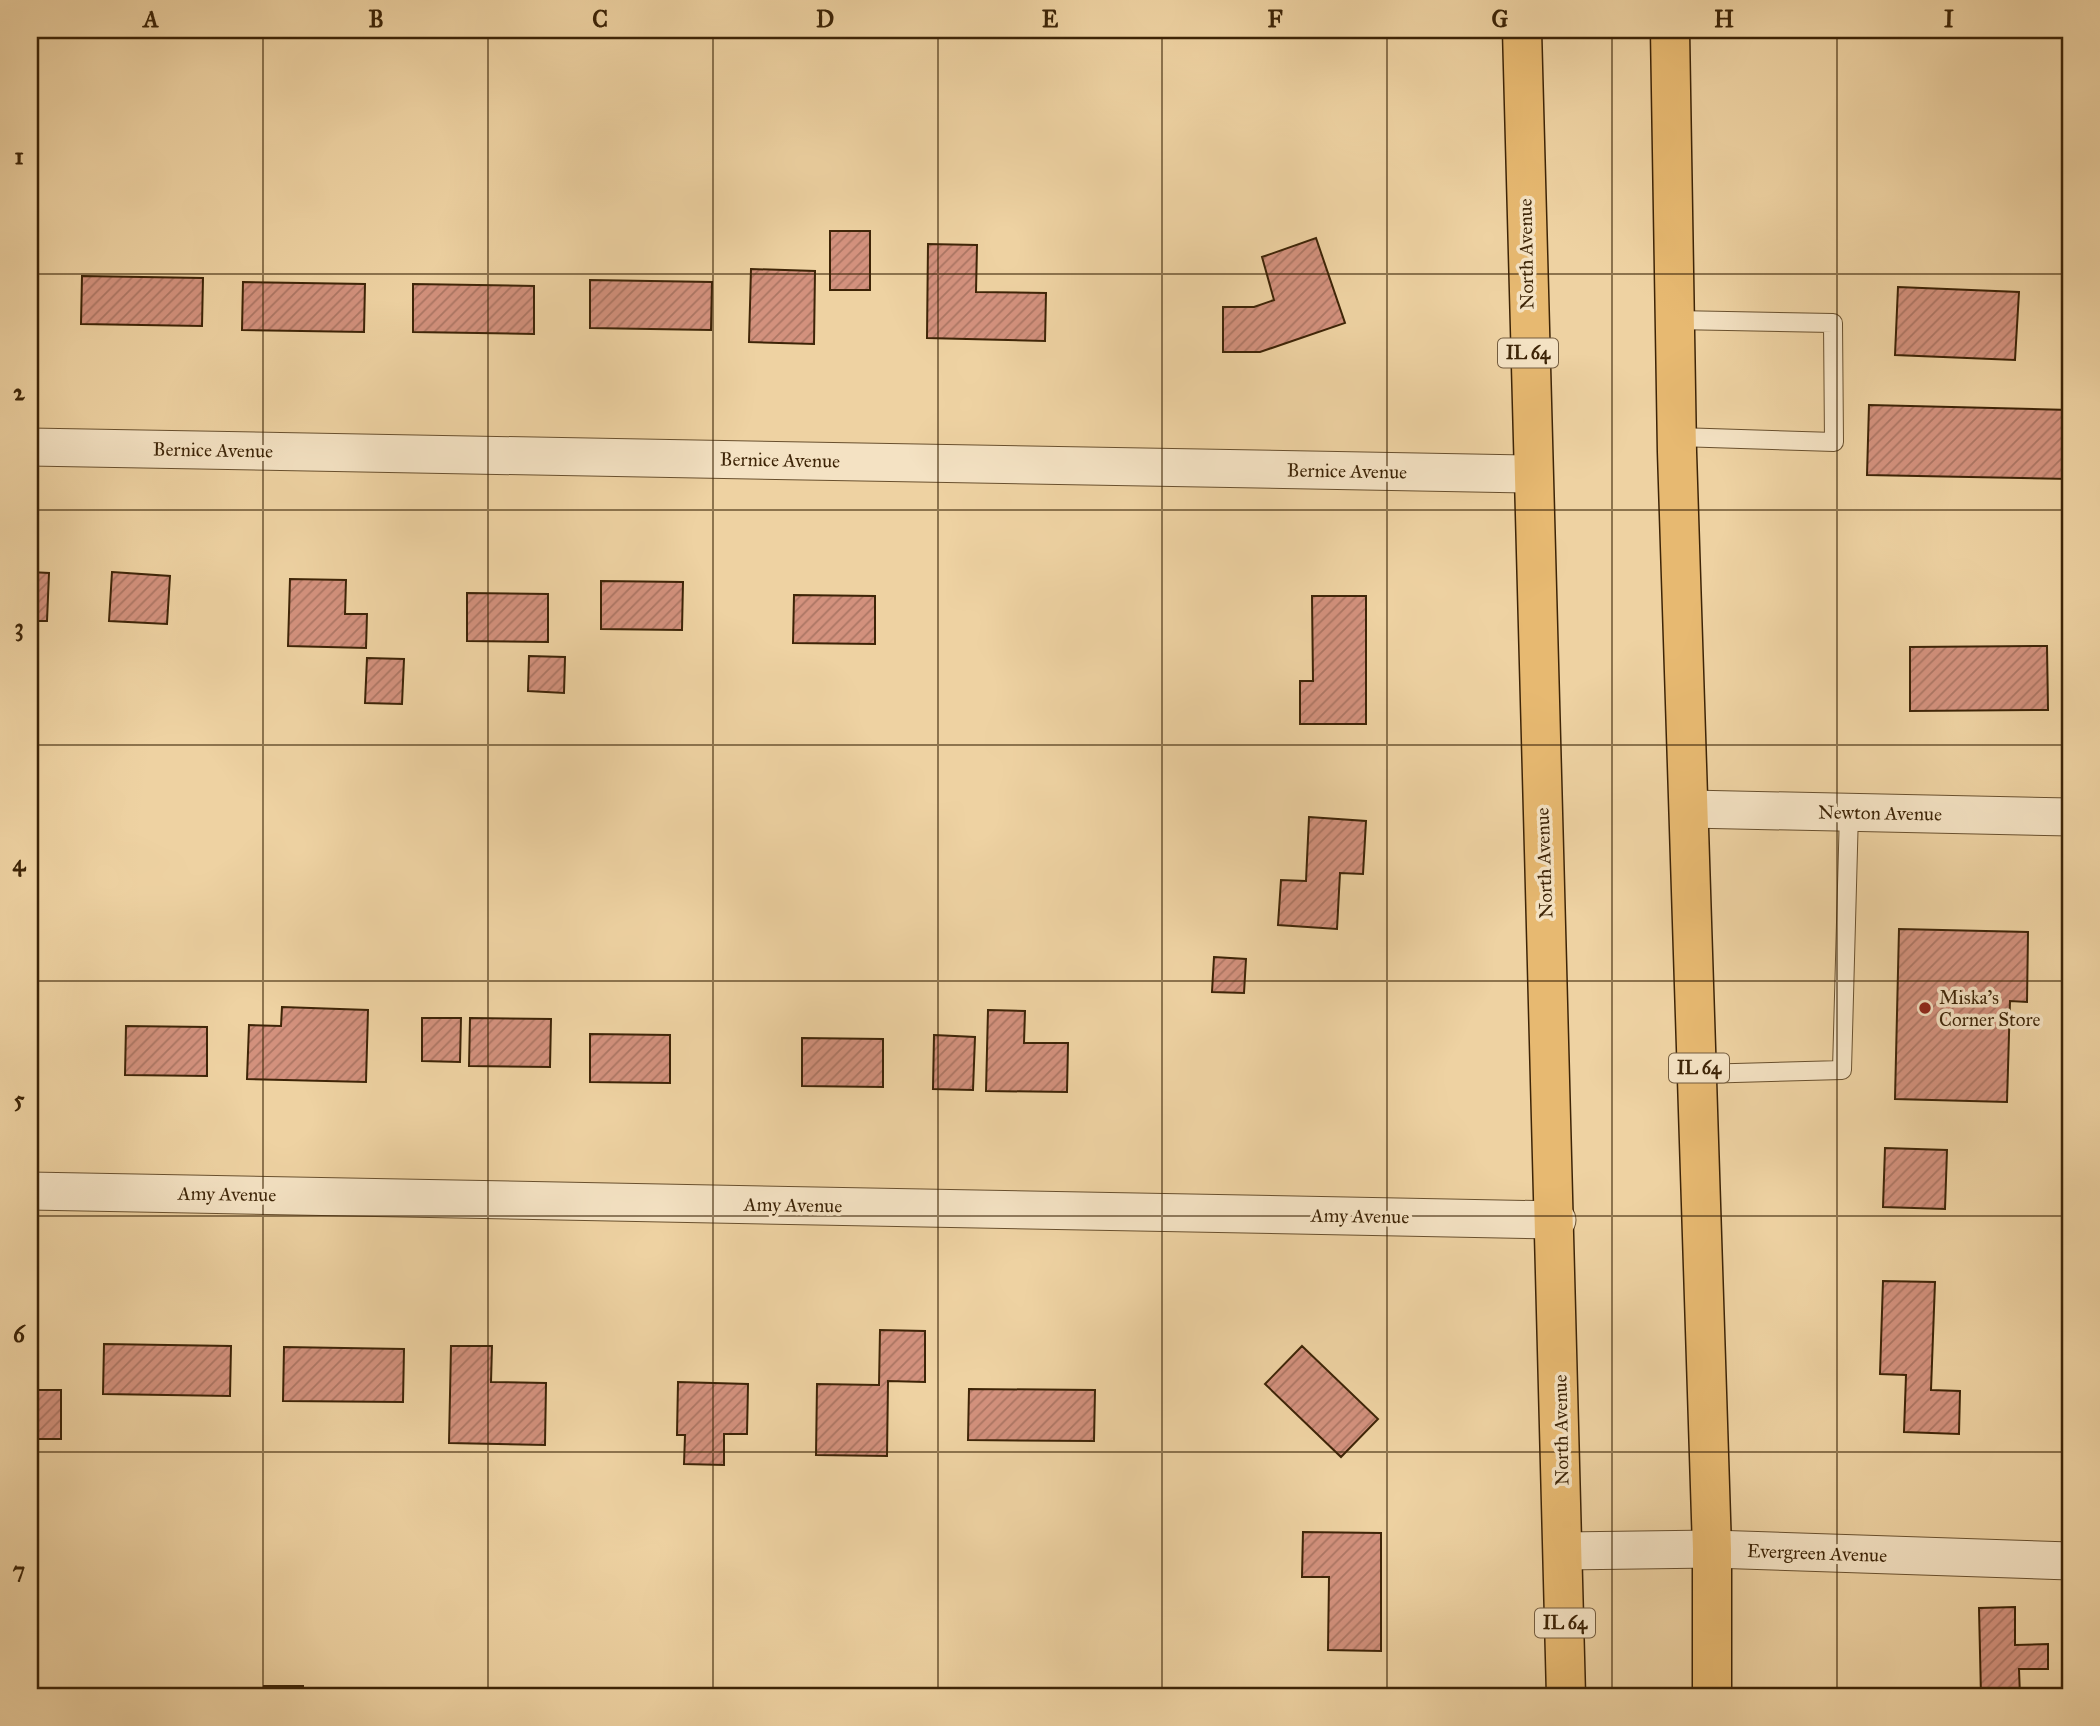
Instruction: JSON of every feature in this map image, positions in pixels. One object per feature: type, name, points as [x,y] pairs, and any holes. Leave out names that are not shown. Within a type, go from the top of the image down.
[{"type":"main road","name":"North Avenue","points":[[1522,30],[1530,474],[1557,1220],[1566,1696]]},
{"type":"main road","name":"IL 64","points":[[1670,30],[1678,437],[1712,1549],[1712,1696]]},
{"type":"street","name":"Bernice Avenue","points":[[30,447],[1530,474]]},
{"type":"street","name":"Newton Avenue","points":[[1690,809],[2070,817]]},
{"type":"street","name":"Amy Avenue","points":[[30,1191],[1557,1220]]},
{"type":"street","name":"Evergreen Avenue","points":[[1564,1551],[1712,1549],[2070,1561]]},
{"type":"lane","points":[[1675,320],[1833,323],[1834,442],[1678,437]]},
{"type":"lane","points":[[1699,1074],[1842,1070],[1849,813]]},
{"type":"building","points":[[830,231],[870,231],[870,290],[830,290]]},
{"type":"building","points":[[1316,238],[1345,323],[1260,352],[1223,352],[1223,307],[1254,307],[1274,300],[1262,257]]},
{"type":"building","points":[[928,244],[977,245],[976,292],[1046,293],[1045,341],[927,338]]},
{"type":"building","points":[[751,269],[815,271],[814,344],[749,342]]},
{"type":"building","points":[[30,276],[34,276],[33,324],[30,324]]},
{"type":"building","points":[[82,276],[203,278],[202,326],[81,324]]},
{"type":"building","points":[[590,280],[712,282],[711,330],[590,328]]},
{"type":"building","points":[[243,282],[365,284],[364,332],[242,330]]},
{"type":"building","points":[[413,284],[534,286],[534,334],[413,332]]},
{"type":"building","points":[[1898,287],[2019,292],[2015,360],[1895,355]]},
{"type":"building","points":[[1869,405],[2070,410],[2070,479],[1867,475]]},
{"type":"building","points":[[30,572],[49,573],[47,621],[30,621]]},
{"type":"building","points":[[112,572],[170,576],[167,624],[109,621]]},
{"type":"building","points":[[290,579],[346,580],[345,614],[367,614],[366,648],[288,646]]},
{"type":"building","points":[[601,581],[683,582],[682,630],[601,629]]},
{"type":"building","points":[[467,593],[548,594],[548,642],[467,641]]},
{"type":"building","points":[[794,595],[875,596],[875,644],[793,643]]},
{"type":"building","points":[[1312,596],[1366,596],[1366,724],[1300,724],[1300,681],[1313,681]]},
{"type":"building","points":[[2047,646],[2048,710],[1910,711],[1910,647]]},
{"type":"building","points":[[529,656],[565,657],[564,693],[528,691]]},
{"type":"building","points":[[367,658],[404,659],[402,704],[365,703]]},
{"type":"building","points":[[1309,817],[1366,821],[1363,874],[1340,873],[1337,929],[1278,925],[1281,880],[1306,881]]},
{"type":"building","points":[[1899,929],[2028,932],[2027,1002],[2010,1001],[2007,1102],[1895,1099]]},
{"type":"building","points":[[1214,957],[1246,959],[1244,993],[1212,992]]},
{"type":"building","points":[[282,1007],[368,1010],[366,1082],[247,1079],[249,1025],[281,1026]]},
{"type":"building","points":[[988,1010],[1025,1011],[1024,1043],[1068,1043],[1067,1092],[986,1091]]},
{"type":"building","points":[[422,1018],[461,1018],[460,1062],[422,1061]]},
{"type":"building","points":[[470,1018],[551,1019],[550,1067],[469,1066]]},
{"type":"building","points":[[126,1026],[207,1027],[207,1076],[125,1075]]},
{"type":"building","points":[[590,1034],[670,1035],[670,1083],[590,1082]]},
{"type":"building","points":[[934,1035],[975,1037],[973,1090],[933,1089]]},
{"type":"building","points":[[802,1038],[883,1039],[883,1087],[802,1086]]},
{"type":"building","points":[[1885,1148],[1947,1150],[1945,1209],[1883,1207]]},
{"type":"building","points":[[1883,1281],[1935,1282],[1931,1390],[1960,1391],[1959,1434],[1904,1432],[1906,1375],[1880,1374]]},
{"type":"building","points":[[880,1330],[925,1331],[925,1382],[888,1381],[887,1456],[816,1455],[817,1384],[879,1385]]},
{"type":"building","points":[[104,1344],[231,1346],[230,1396],[103,1394]]},
{"type":"building","points":[[451,1346],[492,1346],[491,1382],[546,1383],[545,1445],[449,1443]]},
{"type":"building","points":[[1302,1346],[1378,1419],[1341,1457],[1265,1384]]},
{"type":"building","points":[[284,1347],[404,1349],[403,1402],[283,1401]]},
{"type":"building","points":[[678,1382],[748,1384],[747,1434],[724,1434],[724,1465],[684,1464],[685,1435],[677,1435]]},
{"type":"building","points":[[969,1389],[1095,1390],[1094,1441],[968,1440]]},
{"type":"building","points":[[30,1390],[61,1390],[61,1439],[30,1439]]},
{"type":"building","points":[[1303,1532],[1381,1533],[1381,1651],[1328,1650],[1329,1577],[1302,1577]]},
{"type":"building","points":[[2015,1607],[2015,1645],[2048,1644],[2048,1669],[2019,1669],[2020,1696],[1981,1696],[1979,1608]]},
{"type":"building","points":[[264,1686],[303,1686],[303,1696],[263,1696]]},
{"type":"place","name":"Miska's Corner Store","points":[[1925,1008]]}]
